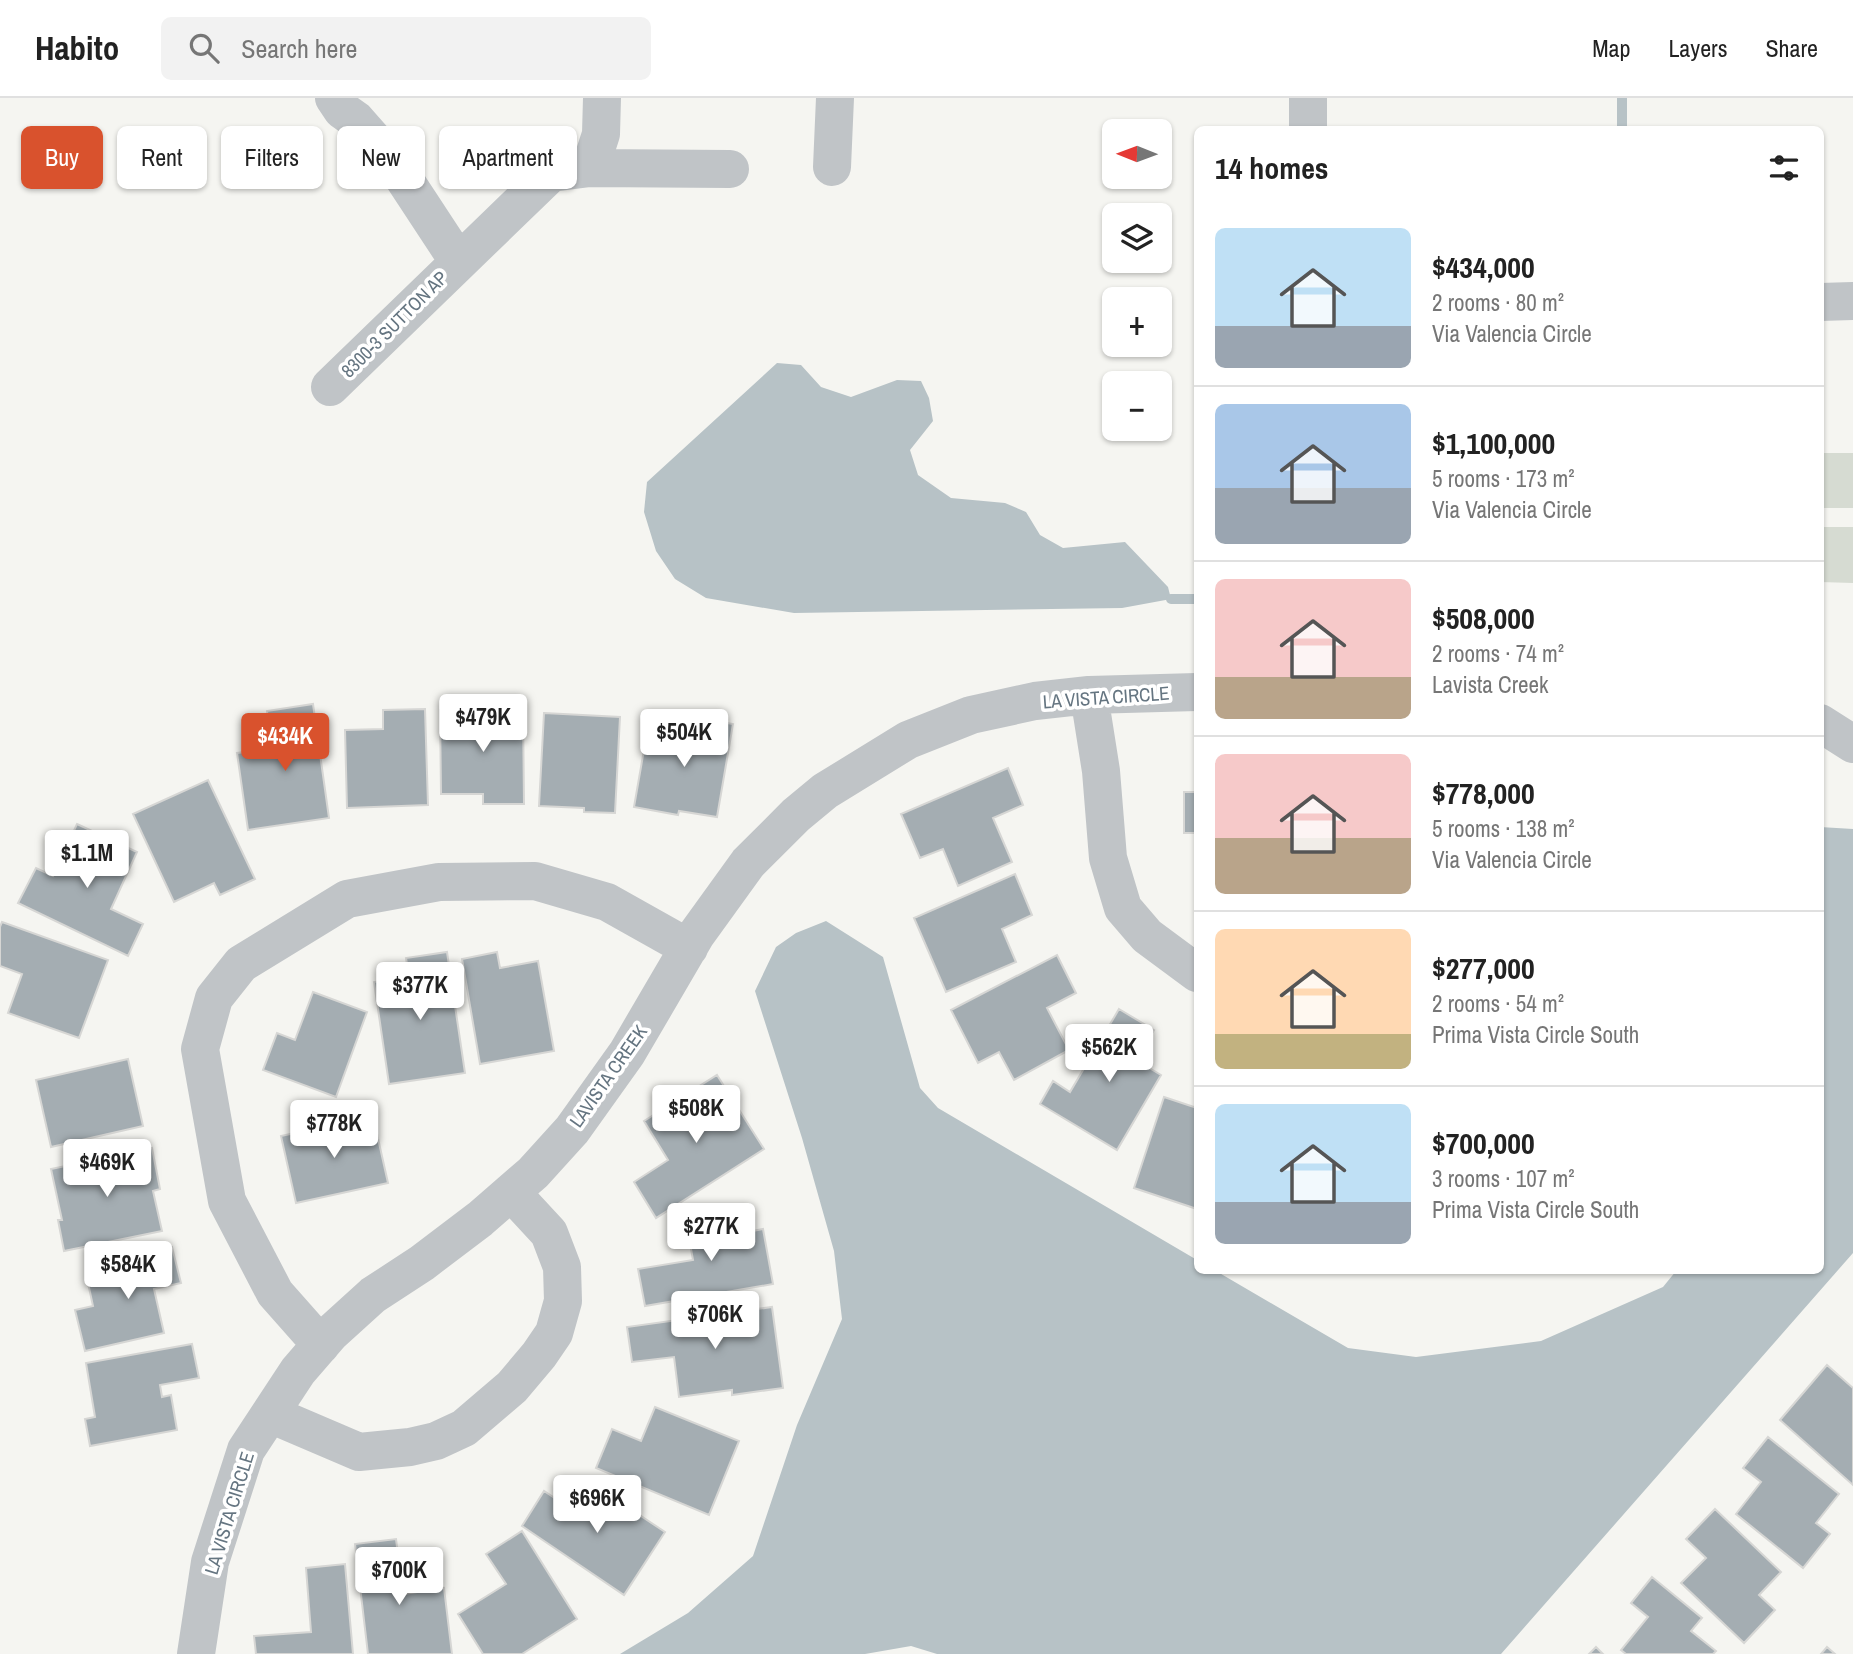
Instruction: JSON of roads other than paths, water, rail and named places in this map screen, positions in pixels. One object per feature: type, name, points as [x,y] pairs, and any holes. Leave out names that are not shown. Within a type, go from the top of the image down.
[{"type":"street","points":[[334,98],[342,110],[356,120],[393,162],[458,261]]},
{"type":"street","points":[[590,169],[601,134],[602,98]]},
{"type":"street","points":[[832,167],[835,98]]},
{"type":"street","points":[[1308,98],[1308,126]]},
{"type":"street","name":"8300-3 SUTTON AP","points":[[330,387],[551,173],[590,169],[730,169]]},
{"type":"street","points":[[1824,302],[1853,301]]},
{"type":"street","name":"LA VISTA CIRCLE","points":[[689,948],[748,863],[796,815],[825,791],[908,740],[971,715],[1035,701],[1089,695],[1194,692]]},
{"type":"street","points":[[1089,695],[1101,771],[1108,858],[1123,908],[1147,936],[1194,971]]},
{"type":"street","points":[[1824,726],[1853,744]]},
{"type":"street","points":[[321,1345],[275,1293],[227,1201],[200,1049],[214,998],[241,964],[347,899],[439,882],[535,881],[607,902],[689,948]]},
{"type":"street","name":"LAVISTA CREEK","points":[[511,1192],[533,1173],[572,1130],[627,1053],[689,948]]},
{"type":"street","points":[[270,1414],[359,1452],[410,1447],[436,1441],[464,1428],[512,1387],[540,1355],[554,1333],[563,1301],[562,1267],[549,1233],[511,1192]]},
{"type":"street","name":"LA VISTA CIRCLE","points":[[196,1654],[210,1562],[246,1450],[298,1371],[373,1295],[432,1256],[511,1192]]},
{"type":"waterway","points":[[1622,98],[1622,126]]},
{"type":"waterway","points":[[1171,599],[1194,599]]}]
